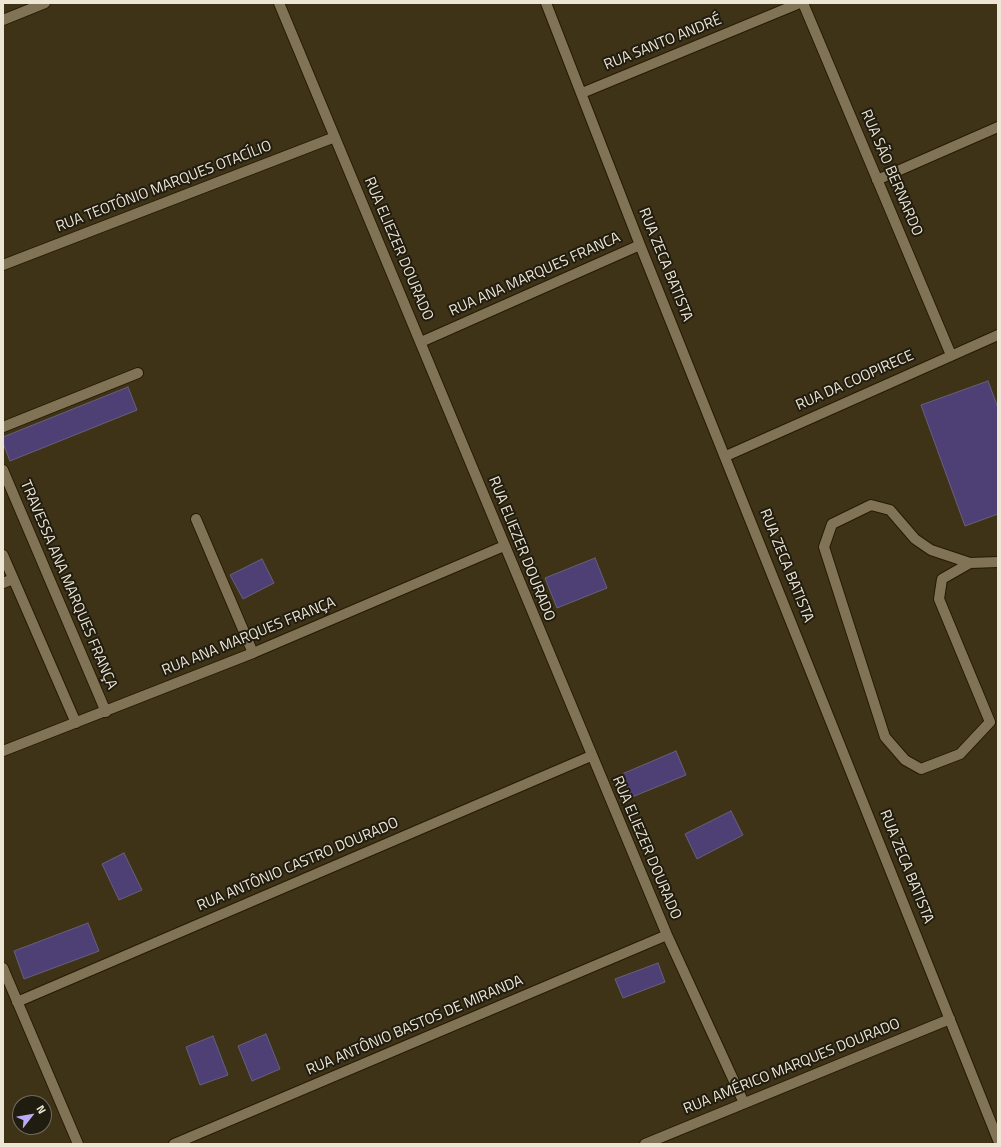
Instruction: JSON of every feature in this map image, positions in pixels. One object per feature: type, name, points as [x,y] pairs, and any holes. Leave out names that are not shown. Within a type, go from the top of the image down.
[{"type":"street","points":[[3,20],[45,3]]},
{"type":"street","name":"RUA ELIEZER DOURADO","points":[[279,3],[421,342],[591,756],[667,935],[744,1103]]},
{"type":"street","name":"RUA ZECA BATISTA","points":[[546,3],[640,245],[726,456],[998,1140]]},
{"type":"street","name":"RUA SANTO ANDRÉ","points":[[582,93],[802,3]]},
{"type":"street","name":"RUA SÃO BERNARDO","points":[[802,3],[951,355]]},
{"type":"street","points":[[877,180],[998,127]]},
{"type":"street","name":"RUA TEOTÔNIO MARQUES OTACÍLIO","points":[[3,265],[335,137]]},
{"type":"street","name":"RUA ANA MARQUES FRANCA","points":[[421,342],[640,245]]},
{"type":"street","name":"RUA DA COOPIRECE","points":[[726,456],[998,335]]},
{"type":"street","points":[[3,427],[138,373]]},
{"type":"street","name":"TRAVESSA ANA MARQUES FRANÇA","points":[[3,470],[106,712]]},
{"type":"street","points":[[970,563],[942,579],[939,599],[994,721],[960,754],[921,768],[905,760],[885,737],[824,547],[832,524],[871,505],[890,510],[915,539],[931,550],[970,563],[998,562]]},
{"type":"street","points":[[196,519],[253,652]]},
{"type":"street","name":"RUA ANA MARQUES FRANÇA","points":[[3,751],[106,712],[253,652],[504,546]]},
{"type":"street","points":[[3,555],[76,723]]},
{"type":"street","points":[[3,583],[13,579]]},
{"type":"street","name":"RUA ANTÔNIO CASTRO DOURADO","points":[[17,1002],[591,756]]},
{"type":"street","name":"RUA ANTÔNIO BASTOS DE MIRANDA","points":[[174,1144],[667,935]]},
{"type":"street","points":[[3,968],[78,1144]]},
{"type":"street","name":"RUA AMÉRICO MARQUES DOURADO","points":[[645,1144],[950,1018]]},
{"type":"building","points":[[988,381],[998,408],[998,514],[965,526],[921,405]]},
{"type":"building","points":[[128,387],[137,410],[10,461],[3,443],[3,437]]},
{"type":"building","points":[[595,558],[607,588],[557,608],[545,578]]},
{"type":"building","points":[[262,559],[274,583],[243,599],[230,575]]},
{"type":"building","points":[[676,751],[686,775],[632,797],[622,774]]},
{"type":"building","points":[[731,811],[743,835],[697,859],[685,834]]},
{"type":"building","points":[[124,853],[142,890],[119,900],[102,864]]},
{"type":"building","points":[[88,923],[99,951],[24,979],[14,951]]},
{"type":"building","points":[[658,963],[665,982],[623,998],[615,979]]},
{"type":"building","points":[[266,1034],[280,1069],[252,1081],[238,1046]]},
{"type":"building","points":[[213,1036],[228,1075],[200,1085],[186,1047]]}]
